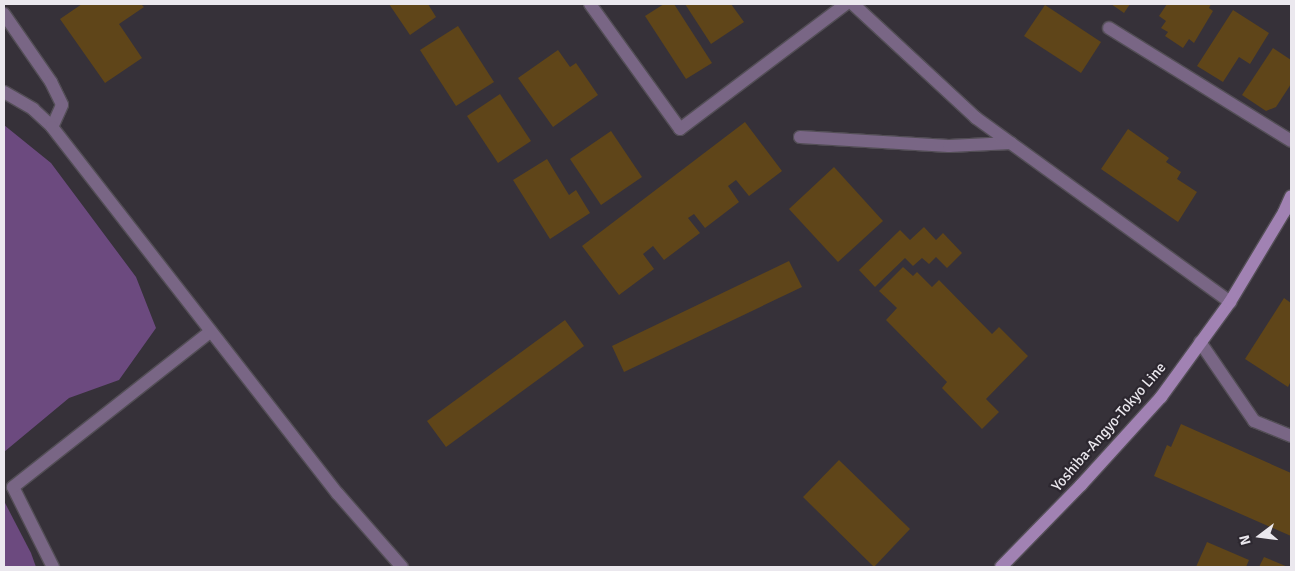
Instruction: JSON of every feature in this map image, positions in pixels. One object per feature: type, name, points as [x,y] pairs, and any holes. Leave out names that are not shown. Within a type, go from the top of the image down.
[{"type":"main road","name":"Yoshiba-Angyo-Tokyo Line","points":[[1001,567],[1081,485],[1161,397],[1230,302],[1284,212],[1291,196]]},
{"type":"street","points":[[590,4],[680,129],[846,4]]},
{"type":"street","points":[[853,4],[976,118],[1230,302]]},
{"type":"street","points":[[4,14],[51,82],[62,105],[52,127]]},
{"type":"street","points":[[1109,28],[1291,141]]},
{"type":"street","points":[[4,92],[34,110],[52,127],[338,494],[402,567]]},
{"type":"street","points":[[800,137],[949,146],[1011,143]]},
{"type":"street","points":[[53,567],[13,486],[210,332]]},
{"type":"street","points":[[1200,342],[1254,421],[1291,436]]},
{"type":"shaded area","points":[[4,125],[51,163],[136,277],[156,328],[119,380],[69,398],[4,452]]},
{"type":"shaded area","points":[[4,501],[31,553],[36,567],[4,567]]},
{"type":"building","points":[[82,4],[141,4],[144,7],[119,24],[142,58],[105,83],[60,19]]},
{"type":"building","points":[[389,4],[428,4],[436,17],[410,35]]},
{"type":"building","points":[[664,4],[674,4],[712,63],[686,79],[645,16]]},
{"type":"building","points":[[685,4],[731,4],[744,22],[711,44]]},
{"type":"building","points":[[1111,4],[1130,4],[1124,13]]},
{"type":"building","points":[[1167,4],[1211,4],[1209,8],[1213,11],[1194,43],[1189,39],[1183,48],[1165,36],[1168,32],[1161,28],[1166,21],[1159,16]]},
{"type":"building","points":[[1045,5],[1101,42],[1081,73],[1024,36]]},
{"type":"building","points":[[1233,10],[1269,33],[1250,64],[1239,57],[1223,82],[1197,66]]},
{"type":"building","points":[[458,26],[494,82],[456,106],[420,50]]},
{"type":"building","points":[[1273,48],[1291,60],[1291,84],[1276,107],[1266,111],[1242,95]]},
{"type":"building","points":[[558,50],[570,67],[576,63],[598,95],[553,127],[518,78]]},
{"type":"building","points":[[500,94],[531,141],[498,163],[467,116]]},
{"type":"building","points":[[745,122],[782,171],[749,196],[736,180],[728,186],[739,202],[705,228],[694,214],[688,218],[700,233],[664,260],[653,246],[643,254],[654,269],[619,295],[582,246]]},
{"type":"building","points":[[1128,129],[1169,158],[1166,162],[1181,172],[1177,179],[1197,192],[1178,222],[1101,169]]},
{"type":"building","points":[[611,131],[642,177],[601,205],[570,159]]},
{"type":"building","points":[[547,159],[569,195],[576,190],[590,213],[550,239],[513,180]]},
{"type":"building","points":[[834,167],[883,221],[838,262],[789,209]]},
{"type":"building","points":[[924,227],[936,240],[943,233],[962,253],[947,268],[936,257],[929,264],[922,258],[913,266],[905,258],[875,287],[859,270],[900,230],[910,240]]},
{"type":"building","points":[[789,261],[802,287],[624,372],[612,346]]},
{"type":"building","points":[[903,267],[913,276],[917,272],[932,287],[939,280],[992,334],[999,327],[1028,356],[986,399],[999,412],[982,429],[942,388],[947,382],[886,320],[897,308],[879,291]]},
{"type":"building","points":[[1284,298],[1291,303],[1291,381],[1288,387],[1245,359]]},
{"type":"building","points":[[565,320],[584,346],[446,447],[427,421]]},
{"type":"building","points":[[1181,424],[1291,473],[1291,536],[1154,476],[1167,445],[1171,447]]},
{"type":"building","points":[[839,460],[910,529],[874,567],[803,497]]},
{"type":"building","points":[[1207,542],[1249,560],[1246,567],[1196,567]]},
{"type":"building","points":[[1264,557],[1288,567],[1259,567]]}]
